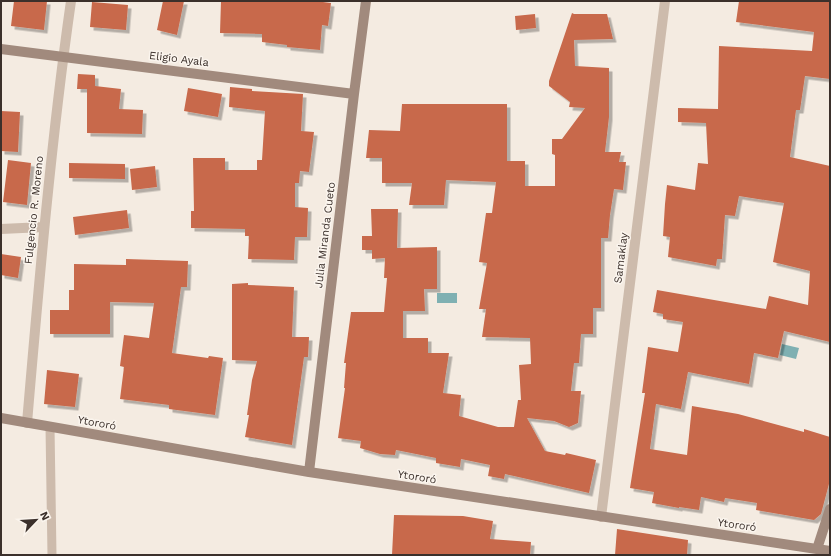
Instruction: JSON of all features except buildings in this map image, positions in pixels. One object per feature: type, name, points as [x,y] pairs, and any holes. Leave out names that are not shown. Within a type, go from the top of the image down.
[{"type":"street","name":"Fulgencio R. Moreno","points":[[27,423],[44,227],[70,1]]},
{"type":"street","name":"Julia Miranda Cueto","points":[[309,472],[366,1]]},
{"type":"street","name":"Samaklay","points":[[601,517],[665,1]]},
{"type":"street","name":"Eligio Ayala","points":[[1,49],[354,94]]},
{"type":"street","points":[[1,229],[44,227]]},
{"type":"street","name":"Ytororó","points":[[1,418],[309,472],[830,551]]},
{"type":"street","points":[[817,549],[830,509]]},
{"type":"lane","points":[[50,427],[52,555]]},
{"type":"water","points":[[437,293],[457,293],[457,303],[437,303]]},
{"type":"water","points":[[782,344],[799,348],[796,359],[780,355]]}]
